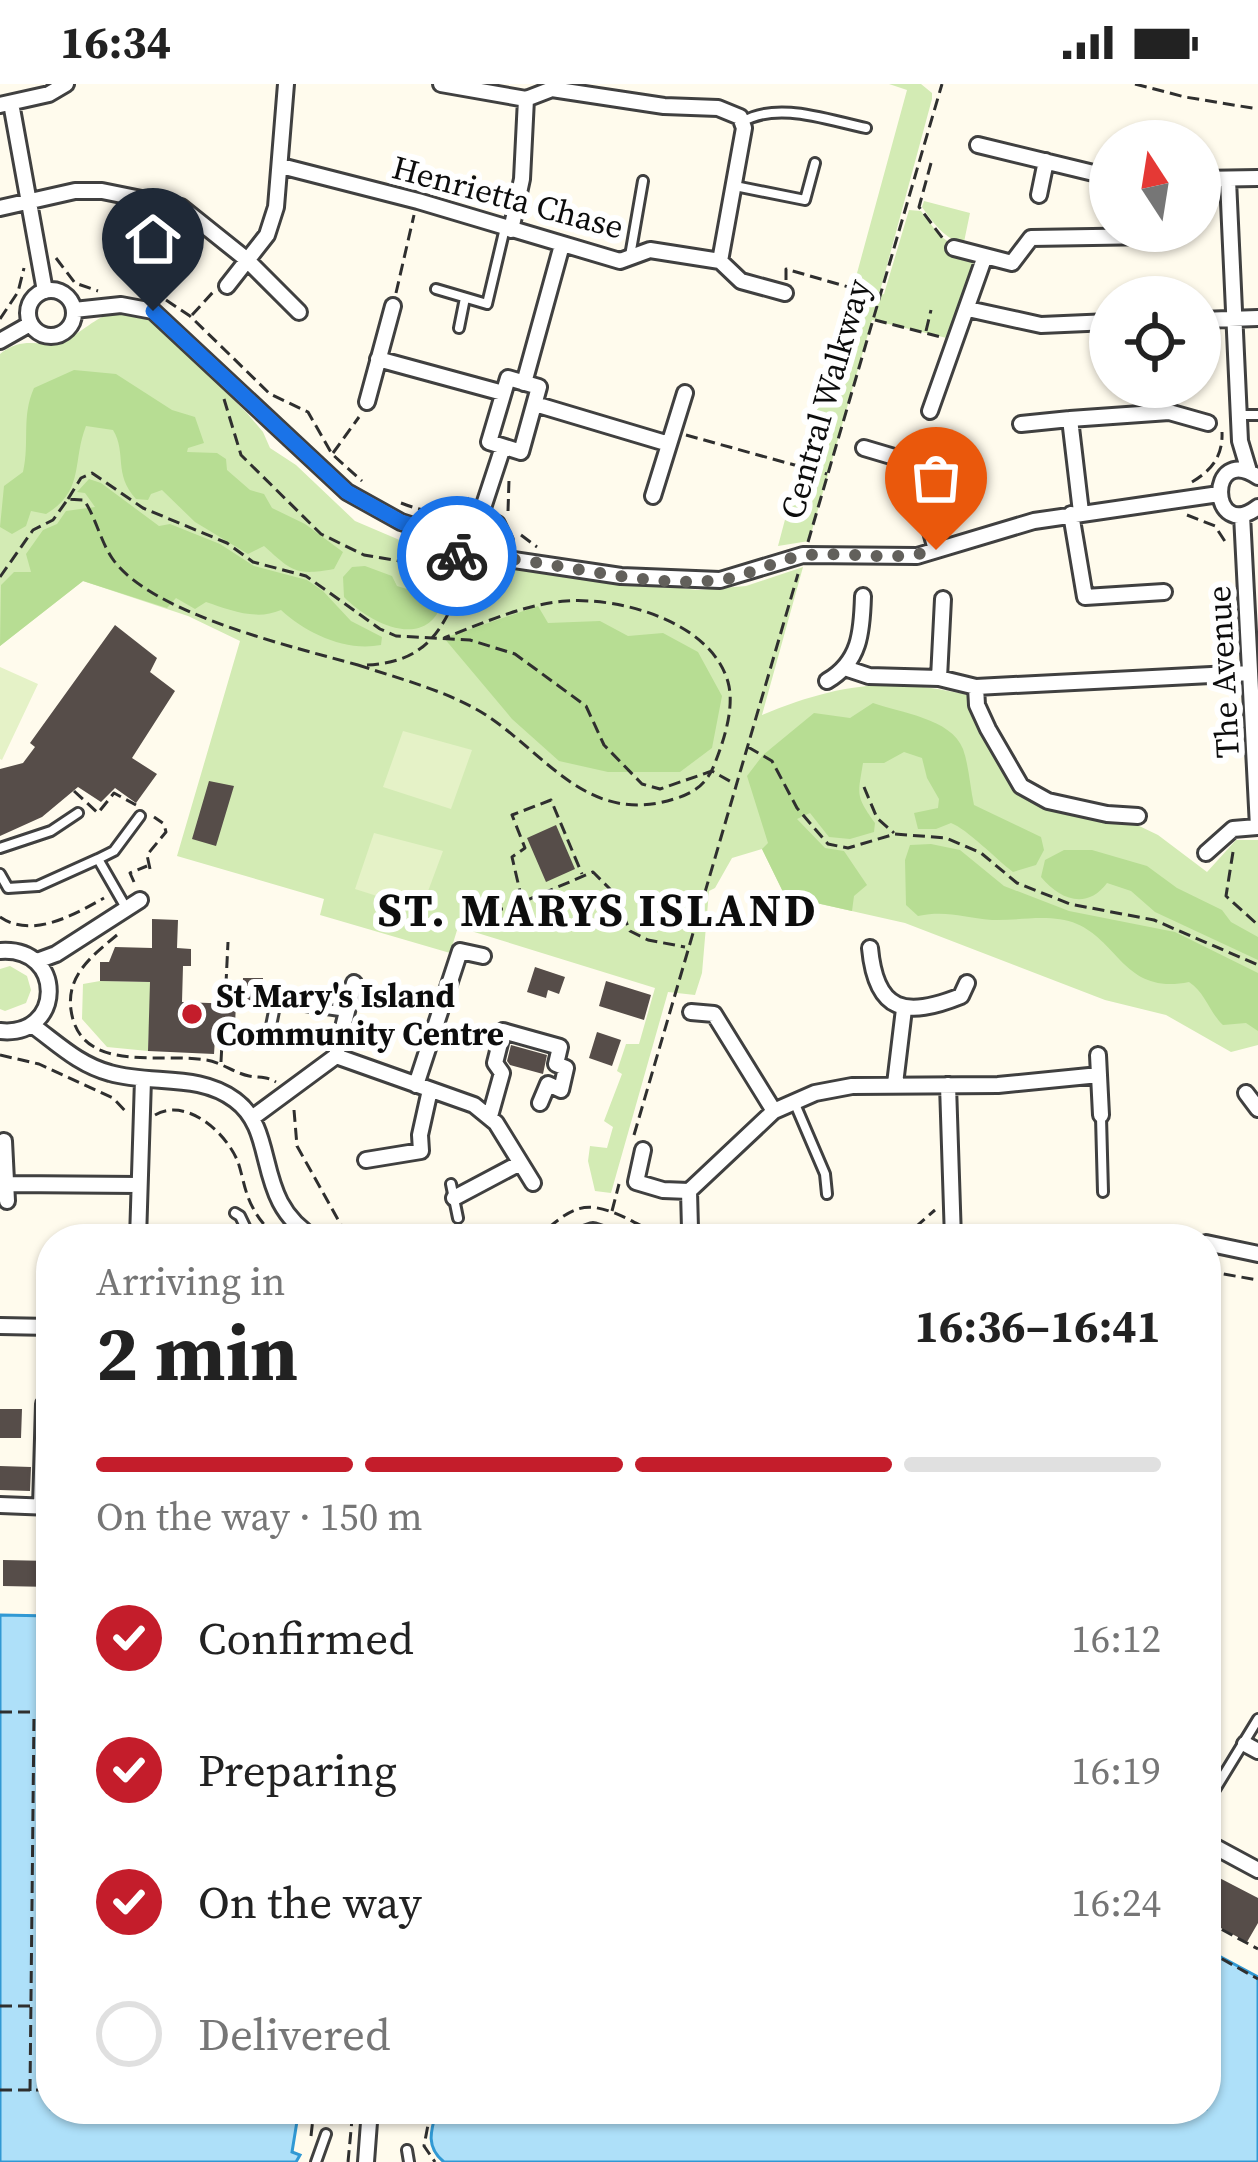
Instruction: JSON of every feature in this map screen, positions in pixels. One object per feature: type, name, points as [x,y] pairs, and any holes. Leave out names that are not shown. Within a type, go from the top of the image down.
[{"type":"street","points":[[45,291],[30,201],[5,104],[49,94],[65,84]]},
{"type":"street","points":[[227,286],[267,235],[276,207],[286,84]]},
{"type":"street","points":[[441,84],[526,98],[552,89],[664,106],[718,108],[740,117],[744,128],[719,261]]},
{"type":"street","points":[[508,229],[522,179],[526,98]]},
{"type":"street","points":[[978,145],[1089,172]]},
{"type":"street","points":[[1039,194],[1046,161]]},
{"type":"street","name":"Henrietta Chase","points":[[281,166],[620,261],[650,250],[719,261],[741,281],[785,293]]},
{"type":"street","points":[[1221,180],[1258,178]]},
{"type":"street","points":[[1228,180],[1239,428],[1253,474],[1230,473]]},
{"type":"street","points":[[0,208],[75,191],[102,191],[181,207],[246,260],[299,312]]},
{"type":"street","points":[[954,248],[1012,263],[1031,238],[1089,237]]},
{"type":"street","points":[[524,383],[562,245]]},
{"type":"street","points":[[930,411],[986,256]]},
{"type":"street","points":[[45,291],[61,292],[74,310],[70,326],[56,336],[40,334],[30,323],[30,303],[45,291]]},
{"type":"street","points":[[74,310],[121,305],[153,311],[347,492],[401,522],[453,538]]},
{"type":"street","points":[[367,402],[393,306]]},
{"type":"street","points":[[968,309],[1041,325],[1089,323]]},
{"type":"street","points":[[1221,319],[1258,318]]},
{"type":"street","points":[[0,341],[30,323]]},
{"type":"street","points":[[378,359],[503,393]]},
{"type":"street","points":[[508,378],[539,387],[521,452],[489,442],[503,393],[508,378]]},
{"type":"street","points":[[653,496],[685,393]]},
{"type":"street","points":[[535,404],[671,438]]},
{"type":"street","points":[[1021,424],[1169,412],[1208,423]]},
{"type":"street","points":[[1070,419],[1085,597],[1164,592]]},
{"type":"street","points":[[1239,428],[1230,473],[1222,480],[1219,494],[1223,507],[1242,515],[1258,507]]},
{"type":"street","points":[[480,517],[503,447]]},
{"type":"street","points":[[864,448],[918,464],[918,484],[936,550]]},
{"type":"street","points":[[501,558],[503,532],[497,524],[480,517],[461,524],[453,538],[466,574],[501,558],[690,581],[748,574],[802,546],[887,559],[1076,513],[1219,494]]},
{"type":"street","name":"The Avenue","points":[[1233,829],[1257,827],[1242,515]]},
{"type":"street","points":[[827,681],[848,669],[862,632],[863,596]]},
{"type":"street","points":[[939,678],[943,599]]},
{"type":"street","points":[[848,669],[869,676],[939,678],[976,687],[1250,673]]},
{"type":"street","points":[[976,687],[977,705],[1021,786],[1060,804],[1138,816]]},
{"type":"street","points":[[1206,853],[1233,829]]},
{"type":"street","points":[[37,961],[56,954],[133,903]]},
{"type":"street","points":[[870,948],[879,988],[888,1001],[904,1009],[961,996],[967,983]]},
{"type":"street","points":[[0,1031],[32,1025],[50,994],[37,961],[2,949]]},
{"type":"street","points":[[366,1160],[421,1151],[423,1087],[460,951],[483,956]]},
{"type":"street","points":[[252,1118],[336,1057],[354,983]]},
{"type":"street","points":[[896,1084],[904,1009]]},
{"type":"street","points":[[692,1012],[715,1014],[774,1111]]},
{"type":"street","points":[[32,1025],[75,1058],[108,1073],[203,1084],[238,1102],[252,1118],[277,1202],[293,1224]]},
{"type":"street","points":[[490,1116],[502,1073],[495,1064],[503,1030],[560,1047]]},
{"type":"street","points":[[540,1103],[548,1084],[561,1090],[566,1068],[556,1064],[564,1030]]},
{"type":"street","points":[[1098,1054],[1101,1115]]},
{"type":"street","points":[[336,1057],[474,1106],[490,1116],[532,1183]]},
{"type":"street","points":[[637,1146],[636,1182],[689,1191],[774,1111],[815,1093],[852,1086],[1099,1075]]},
{"type":"street","points":[[138,1224],[143,1079]]},
{"type":"street","points":[[948,1085],[952,1224]]},
{"type":"street","points":[[1246,1093],[1258,1109]]},
{"type":"street","points":[[4,1141],[8,1202]]},
{"type":"street","points":[[453,1191],[520,1163]]},
{"type":"street","points":[[8,1184],[139,1185]]},
{"type":"street","points":[[689,1191],[690,1224]]},
{"type":"street","points":[[1221,1247],[1258,1253]]},
{"type":"street","points":[[0,1326],[36,1327]]},
{"type":"street","points":[[0,1505],[36,1507]]},
{"type":"street","points":[[1221,1850],[1258,1870]]},
{"type":"street","points":[[366,2162],[369,2124]]},
{"type":"lane","points":[[742,122],[758,112],[777,112],[866,128]]},
{"type":"lane","points":[[734,186],[806,200],[815,164]]},
{"type":"lane","points":[[629,258],[644,181]]},
{"type":"lane","points":[[436,290],[487,304],[508,229]]},
{"type":"lane","points":[[459,328],[465,298]]},
{"type":"lane","points":[[1239,428],[1258,415]]},
{"type":"lane","points":[[0,848],[51,831],[78,813]]},
{"type":"lane","points":[[0,874],[8,888],[31,888],[114,850],[140,816]]},
{"type":"lane","points":[[98,859],[117,891],[133,903]]},
{"type":"lane","points":[[271,1026],[275,1006],[284,1003],[347,1012]]},
{"type":"lane","points":[[794,1102],[825,1174],[826,1193]]},
{"type":"lane","points":[[1101,1115],[1103,1192]]},
{"type":"lane","points":[[453,1191],[458,1218]]},
{"type":"lane","points":[[235,1214],[244,1224]]},
{"type":"lane","points":[[1221,1785],[1251,1747],[1258,1719]]},
{"type":"lane","points":[[316,2162],[326,2134]]},
{"type":"lane","points":[[407,2150],[410,2162]]},
{"type":"path","name":"Central Walkway","points":[[637,1146],[687,948],[802,546],[829,474],[942,84]]},
{"type":"path","points":[[1135,84],[1258,109]]},
{"type":"path","points":[[931,164],[919,207],[938,235],[954,248]]},
{"type":"path","points":[[393,306],[418,201]]},
{"type":"path","points":[[0,319],[24,278],[23,254]]},
{"type":"path","points":[[55,256],[75,283],[104,292]]},
{"type":"path","points":[[785,293],[786,269],[879,296]]},
{"type":"path","points":[[190,316],[215,290],[227,286]]},
{"type":"path","points":[[152,295],[190,316],[270,394],[308,412],[332,454],[368,487]]},
{"type":"path","points":[[926,333],[932,310]]},
{"type":"path","points":[[872,319],[955,340]]},
{"type":"path","points":[[233,384],[223,394],[241,455],[321,534],[364,555],[466,574],[452,608],[418,654],[393,664],[358,665]]},
{"type":"path","points":[[332,454],[367,402]]},
{"type":"path","points":[[1227,546],[1215,526],[1171,514],[1169,485],[1191,482],[1214,464],[1220,456],[1222,429],[1239,428]]},
{"type":"path","points":[[671,438],[829,474]]},
{"type":"path","points":[[0,577],[33,530],[53,520],[81,478],[92,473],[143,508],[227,543],[253,562],[306,576],[396,636],[470,640],[515,654],[586,706],[604,746],[642,784],[660,789],[712,771],[735,784]]},
{"type":"path","points":[[493,476],[510,481],[507,506],[512,521]]},
{"type":"path","points":[[389,498],[436,513],[454,510],[474,492]]},
{"type":"path","points":[[68,499],[84,500],[114,561],[135,581],[174,605],[240,632],[439,692],[486,715],[534,757],[585,792],[627,805],[670,801],[703,785],[712,771],[730,706],[728,682],[716,659],[677,626],[652,614],[609,604],[562,601],[444,638]]},
{"type":"path","points":[[520,533],[542,550]]},
{"type":"path","points":[[746,746],[772,761],[797,808],[828,844],[848,848],[896,834],[946,838],[968,845],[1017,883],[1070,904],[1168,925],[1258,965]]},
{"type":"path","points":[[864,787],[877,818],[896,834]]},
{"type":"path","points":[[523,902],[511,864],[512,857],[525,848],[512,815],[551,800],[583,876]]},
{"type":"path","points":[[1233,829],[1226,896],[1258,925]]},
{"type":"path","points":[[133,903],[130,873],[149,866]]},
{"type":"path","points":[[464,929],[471,916],[484,909],[506,910],[593,872],[613,892],[630,931],[687,948]]},
{"type":"path","points":[[0,916],[19,926],[70,917],[117,891]]},
{"type":"path","points":[[45,922],[51,939]]},
{"type":"path","points":[[122,930],[77,973],[71,993],[73,1018],[84,1039],[121,1057],[205,1059],[268,1078],[285,1093],[296,1118],[297,1146],[340,1224]]},
{"type":"path","points":[[225,1004],[228,942]]},
{"type":"path","points":[[70,966],[77,973]]},
{"type":"path","points":[[221,1064],[224,1024]]},
{"type":"path","points":[[612,1211],[625,1166]]},
{"type":"path","points":[[916,1224],[932,1210],[952,1209]]},
{"type":"path","points":[[1221,1274],[1258,1280]]},
{"type":"path","points":[[0,1712],[36,1712]]},
{"type":"path","points":[[30,2091],[34,1714]]},
{"type":"path","points":[[1221,1929],[1258,1949]]},
{"type":"path","points":[[1221,1958],[1258,1979]]},
{"type":"path","points":[[0,2006],[36,2006]]},
{"type":"path","points":[[0,2090],[36,2090]]},
{"type":"path","points":[[348,2162],[351,2124]]},
{"type":"path","points":[[428,2124],[424,2146],[435,2162]]},
{"type":"green space","points":[[889,84],[921,84],[932,99],[879,295],[884,294],[909,210],[921,211],[939,235],[974,260],[955,340],[872,320],[809,541],[778,546],[907,90]]},
{"type":"green space","points":[[924,201],[970,213],[964,242],[940,230],[922,207]]},
{"type":"green space","points":[[129,312],[146,317],[187,354],[247,413],[270,448],[296,465],[355,521],[423,550],[457,577],[479,579],[509,569],[698,590],[746,586],[803,567],[762,715],[815,696],[865,686],[915,686],[971,696],[973,713],[1016,791],[1044,805],[1133,823],[1158,835],[1207,872],[1236,840],[1258,840],[1258,1045],[1231,1052],[1166,1015],[1105,1000],[905,923],[785,896],[762,849],[732,858],[709,891],[702,973],[695,995],[668,992],[611,1193],[595,1191],[588,1161],[590,1146],[607,1148],[613,1127],[604,1121],[622,1074],[617,1071],[626,1044],[639,1044],[655,988],[458,927],[450,953],[320,915],[324,899],[177,856],[240,641],[188,616],[83,581],[0,646],[0,354],[18,344],[57,342],[101,318]]},
{"type":"green space","points":[[74,370],[116,374],[172,410],[195,417],[204,443],[187,452],[217,453],[226,459],[227,470],[250,490],[264,494],[272,508],[305,524],[343,552],[334,569],[295,569],[264,546],[248,554],[195,522],[162,490],[148,500],[136,499],[122,472],[113,430],[86,426],[67,495],[46,514],[31,511],[26,526],[12,534],[0,527],[4,486],[23,472],[34,388]]},
{"type":"green space","points":[[89,479],[159,526],[170,524],[220,544],[254,566],[307,580],[351,621],[382,637],[381,645],[354,646],[327,639],[281,610],[253,614],[206,602],[195,609],[176,598],[167,608],[83,581],[0,646],[1,585],[14,572],[31,572],[26,554],[43,530],[57,524],[66,511],[95,507],[85,493],[77,492]]},
{"type":"green space","points":[[365,566],[392,576],[397,586],[443,600],[435,616],[425,626],[397,628],[355,607],[344,597],[343,577],[352,567]]},
{"type":"green space","points":[[538,606],[548,623],[600,621],[628,636],[663,633],[698,652],[722,696],[712,748],[680,772],[608,772],[559,761],[512,719],[444,638]]},
{"type":"green space","points":[[0,667],[38,684],[2,760],[0,759]]},
{"type":"green space","points":[[873,703],[948,730],[963,749],[974,805],[1041,837],[1044,850],[1036,865],[1013,872],[951,823],[918,829],[914,813],[938,808],[939,799],[922,758],[904,752],[884,763],[863,763],[860,794],[875,823],[874,832],[850,839],[829,837],[810,813],[797,819],[825,848],[844,851],[867,885],[854,896],[852,911],[785,896],[762,849],[768,843],[747,776],[763,755],[814,713],[850,718]]},
{"type":"green space","points":[[403,731],[472,750],[451,809],[383,787]]},
{"type":"green space","points":[[374,833],[443,851],[421,910],[355,889]]},
{"type":"green space","points":[[910,845],[960,850],[1004,886],[1069,911],[1175,932],[1258,973],[1258,1031],[1246,1023],[1223,1025],[1189,982],[1150,981],[1077,924],[1046,918],[918,916],[906,905],[905,860]]},
{"type":"green space","points":[[1064,850],[1092,850],[1147,866],[1258,937],[1258,960],[1155,912],[1131,891],[1107,883],[1091,897],[1065,896],[1041,877],[1045,860]]},
{"type":"green space","points":[[10,966],[27,976],[31,990],[26,1003],[5,1011],[0,1009],[0,969]]},
{"type":"green space","points":[[151,982],[148,1051],[107,1047],[82,1019],[83,984]]},
{"type":"water","points":[[0,1615],[36,1616],[36,2124],[297,2124],[292,2152],[300,2155],[296,2162],[0,2162]]},
{"type":"water","points":[[1221,1957],[1258,1977],[1258,2162],[444,2162],[432,2144],[434,2124],[1221,2124]]},
{"type":"building","points":[[115,625],[157,658],[150,672],[175,691],[132,758],[157,774],[136,803],[115,788],[101,802],[78,787],[42,817],[0,836],[0,769],[23,763],[35,747],[30,743]]},
{"type":"building","points":[[209,781],[234,786],[216,846],[192,839]]},
{"type":"building","points":[[556,825],[575,869],[546,882],[527,838]]},
{"type":"building","points":[[152,919],[178,920],[177,948],[191,949],[191,966],[183,966],[182,1002],[236,1004],[235,1024],[216,1023],[214,1054],[148,1051],[150,982],[100,981],[100,962],[109,962],[115,947],[152,948]]},
{"type":"building","points":[[535,967],[565,977],[559,994],[548,990],[546,998],[527,992]]},
{"type":"building","points":[[243,978],[263,978],[263,1007],[242,1007]]},
{"type":"building","points":[[606,981],[651,995],[644,1020],[599,1006]]},
{"type":"building","points":[[597,1032],[621,1040],[612,1066],[589,1058]]},
{"type":"building","points":[[511,1045],[547,1055],[543,1074],[510,1065]]},
{"type":"building","points":[[0,1409],[22,1409],[21,1438],[0,1438]]},
{"type":"building","points":[[0,1466],[31,1467],[30,1491],[0,1490]]},
{"type":"building","points":[[3,1560],[36,1561],[36,1587],[3,1586]]},
{"type":"building","points":[[1221,1879],[1258,1898],[1258,1923],[1247,1942],[1221,1928]]},
{"type":"way so far","points":[[457,556],[474,569],[494,565],[501,558],[690,581],[748,574],[803,555],[887,559],[936,550]]},
{"type":"place","name":"St Mary's Island Community Centre","points":[[192,1014]]},
{"type":"district","name":"ST. MARYS ISLAND","points":[[598,910]]},
{"type":"route","points":[[153,311],[347,492],[401,522],[453,538],[457,556]]}]
